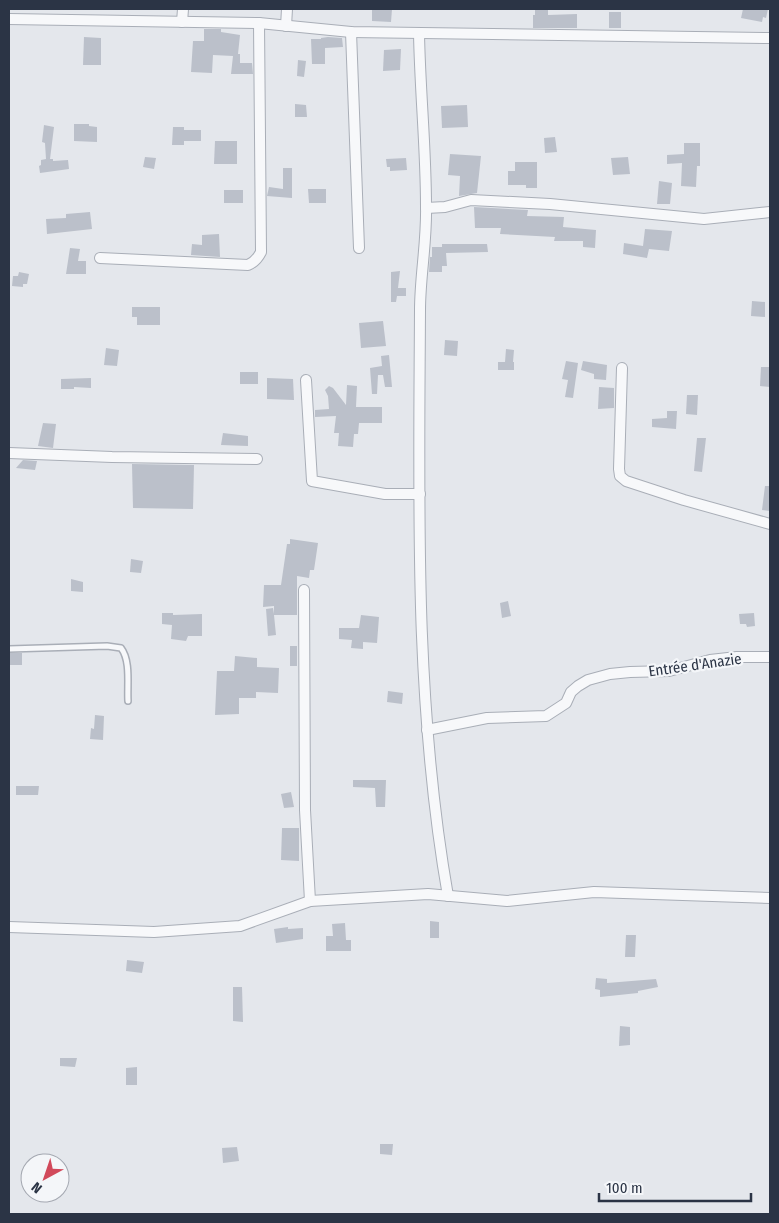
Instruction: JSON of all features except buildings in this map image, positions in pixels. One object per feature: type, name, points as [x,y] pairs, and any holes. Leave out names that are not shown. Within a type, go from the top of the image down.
[{"type":"street","points":[[182,22],[183,9]]},
{"type":"street","points":[[286,26],[287,9]]},
{"type":"street","points":[[9,19],[259,23],[351,32],[770,38]]},
{"type":"street","points":[[100,258],[248,265],[254,263],[261,252],[259,23]]},
{"type":"street","points":[[351,32],[358,248]]},
{"type":"street","points":[[419,33],[426,208],[420,307],[420,494],[423,661],[427,730],[441,853],[448,896]]},
{"type":"street","points":[[426,208],[445,207],[471,200],[550,204],[704,219],[770,212]]},
{"type":"street","points":[[622,368],[620,476],[626,481],[684,500],[770,524]]},
{"type":"street","points":[[306,380],[312,481],[385,494],[420,494]]},
{"type":"street","points":[[9,453],[112,457],[257,459]]},
{"type":"street","points":[[304,590],[305,810],[310,901]]},
{"type":"street","name":"Entrée d'Anazie","points":[[427,730],[486,718],[546,716],[566,702],[571,692],[578,686],[588,680],[610,674],[669,671],[710,660],[737,657],[770,657]]},
{"type":"street","points":[[9,927],[154,932],[240,926],[310,901],[428,894],[507,901],[594,892],[770,898]]},
{"type":"lane","points":[[9,649],[107,646],[121,648],[125,653],[127,661],[128,701]]}]
